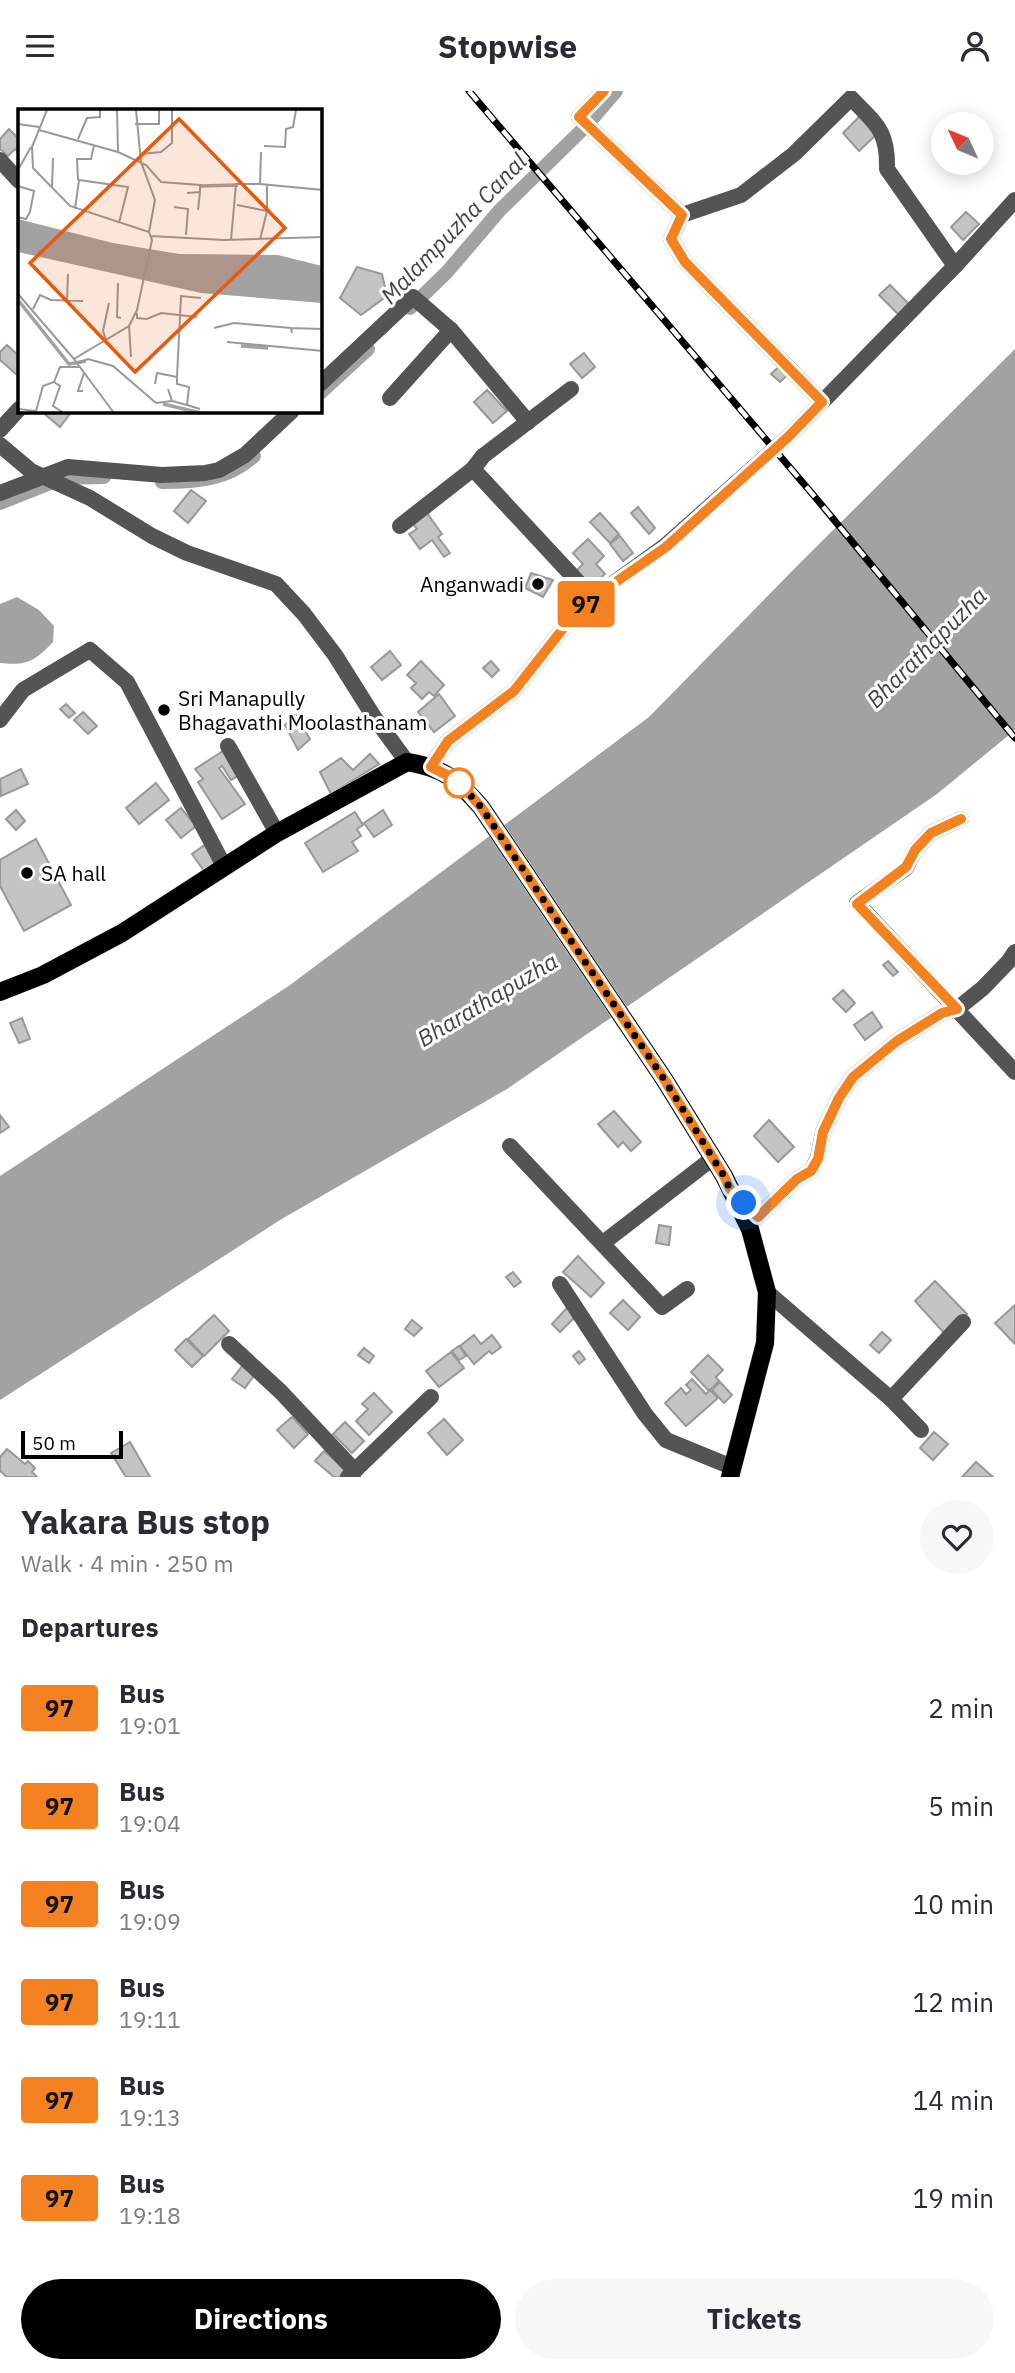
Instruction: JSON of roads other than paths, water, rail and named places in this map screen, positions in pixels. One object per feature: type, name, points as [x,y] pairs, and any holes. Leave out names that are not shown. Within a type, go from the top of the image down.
[{"type":"main road","points":[[0,992],[43,975],[122,933],[277,833],[407,762],[431,767],[457,780],[481,807],[631,1030],[713,1159],[750,1229],[767,1292],[765,1343],[731,1472]]},
{"type":"street","points":[[604,91],[579,117],[682,215]]},
{"type":"street","points":[[822,402],[685,262],[671,239],[682,215],[741,195],[794,154],[847,95],[884,134],[888,151],[887,169],[955,266]]},
{"type":"street","points":[[0,160],[18,180]]},
{"type":"street","points":[[431,767],[448,741],[514,691],[569,621],[593,598],[666,547],[788,437],[955,266],[1015,200]]},
{"type":"street","points":[[322,382],[413,297],[451,330],[528,422]]},
{"type":"street","points":[[390,398],[451,330]]},
{"type":"street","points":[[400,526],[474,469],[482,456],[571,389]]},
{"type":"street","points":[[0,430],[18,409]]},
{"type":"street","points":[[0,493],[52,480],[68,467],[162,475],[219,470],[246,455],[290,413]]},
{"type":"street","points":[[0,445],[31,471],[90,498],[152,536],[187,553],[276,584],[304,614],[335,655],[407,762]]},
{"type":"street","points":[[474,469],[593,598]]},
{"type":"street","points":[[0,720],[23,690],[90,650],[127,682],[224,866]]},
{"type":"street","points":[[228,746],[277,833]]},
{"type":"street","points":[[961,819],[931,833],[915,850],[906,867],[857,904],[1015,1072]]},
{"type":"street","points":[[730,1189],[758,1217],[797,1179],[811,1171],[818,1159],[823,1132],[839,1098],[853,1077],[897,1041],[942,1013],[957,1009],[983,988],[1015,951]]},
{"type":"street","points":[[510,1146],[663,1307],[687,1290]]},
{"type":"street","points":[[603,1243],[713,1159]]},
{"type":"street","points":[[560,1284],[645,1414],[666,1440],[731,1472]]},
{"type":"street","points":[[767,1292],[891,1399],[921,1430]]},
{"type":"street","points":[[891,1399],[963,1322]]},
{"type":"street","points":[[229,1344],[281,1392],[351,1474],[430,1397]]},
{"type":"water","name":"Bharathapuzha","points":[[1015,349],[1015,730],[937,794],[507,1089],[280,1220],[0,1400],[0,1176],[290,985],[649,717]]},
{"type":"water","points":[[17,597],[39,610],[54,626],[53,642],[30,661],[17,664],[0,663],[0,604]]},
{"type":"waterway","name":"Malampuzha Canal","points":[[410,308],[447,272],[500,210],[587,125],[616,91]]},
{"type":"waterway","name":"Malampuzha Canal","points":[[322,391],[368,349]]},
{"type":"waterway","name":"Malampuzha Canal","points":[[162,482],[199,480],[222,475],[254,456]]},
{"type":"waterway","name":"Malampuzha Canal","points":[[0,503],[63,478],[104,477]]},
{"type":"railway","points":[[469,91],[815,497],[1015,738]]},
{"type":"place","name":"Anganwadi","points":[[538,584]]},
{"type":"place","name":"Sri Manapully Bhagavathi Moolasthanam","points":[[164,710]]},
{"type":"place","name":"SA hall","points":[[27,873]]}]
